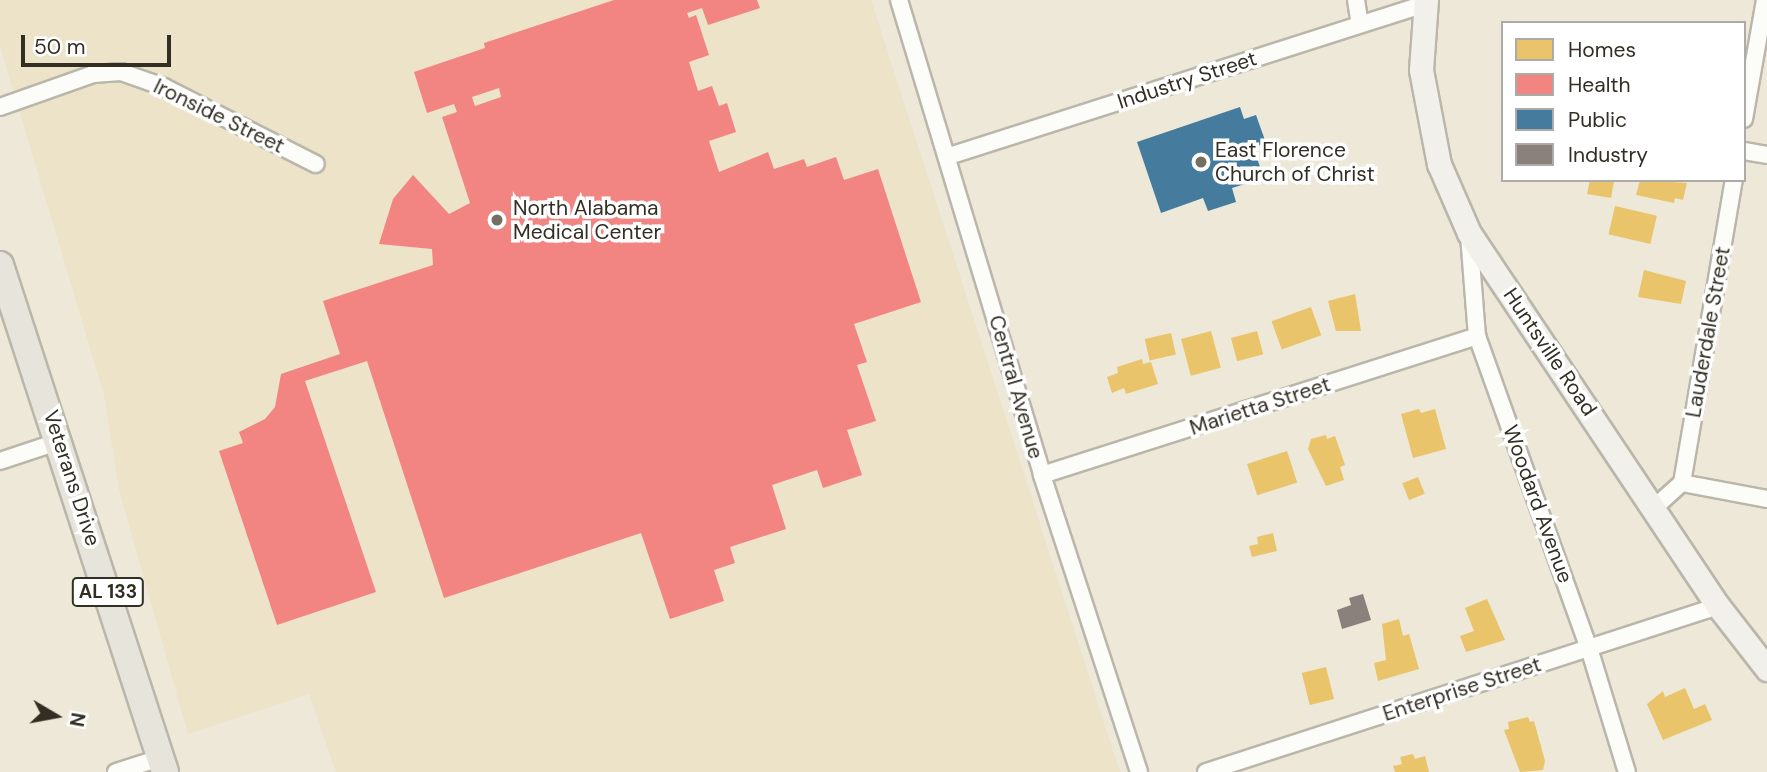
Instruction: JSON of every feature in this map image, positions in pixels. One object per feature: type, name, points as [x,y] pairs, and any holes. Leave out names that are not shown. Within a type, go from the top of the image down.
[{"type":"main road","name":"Huntsville Road","points":[[1425,2],[1424,83],[1439,164],[1469,233],[1718,606],[1767,669]]},
{"type":"main road","name":"Veterans Drive","points":[[1,270],[60,441],[162,765]]},
{"type":"street","name":"Central Avenue","points":[[900,0],[949,156],[1042,475],[1139,772]]},
{"type":"street","points":[[1356,0],[1360,24]]},
{"type":"street","points":[[1746,108],[1765,0]]},
{"type":"street","name":"Industry Street","points":[[949,156],[1425,2]]},
{"type":"street","name":"Ironside Street","points":[[0,107],[93,74],[121,72],[164,87],[316,164]]},
{"type":"street","points":[[1746,151],[1767,155]]},
{"type":"street","name":"Lauderdale Street","points":[[1682,483],[1734,182]]},
{"type":"street","name":"Woodard Avenue","points":[[1469,233],[1477,336],[1589,648],[1627,772]]},
{"type":"street","name":"Marietta Street","points":[[1042,475],[1477,336]]},
{"type":"street","points":[[0,461],[60,441]]},
{"type":"street","points":[[1654,507],[1682,483],[1767,499]]},
{"type":"street","name":"Enterprise Street","points":[[1206,772],[1718,606]]},
{"type":"street","points":[[116,772],[162,765]]},
{"type":"shaded area","name":"North Alabama Medical Center","points":[[0,0],[871,0],[1120,772],[336,772],[309,694],[188,734],[119,490],[104,395],[0,46]]},
{"type":"building: Homes","points":[[1590,182],[1614,182],[1611,198],[1587,194]]},
{"type":"building: Homes","points":[[1639,182],[1687,183],[1683,200],[1675,198],[1674,203],[1636,195]]},
{"type":"building: Homes","points":[[1615,206],[1657,216],[1650,244],[1608,234]]},
{"type":"building: Homes","points":[[1644,270],[1686,281],[1681,304],[1638,297]]},
{"type":"building: Homes","points":[[1355,294],[1361,331],[1336,331],[1328,301]]},
{"type":"building: Homes","points":[[1311,307],[1321,335],[1282,350],[1272,321]]},
{"type":"building: Homes","points":[[1211,331],[1221,368],[1191,376],[1181,339]]},
{"type":"building: Homes","points":[[1257,331],[1263,354],[1237,361],[1231,338]]},
{"type":"building: Homes","points":[[1171,333],[1176,354],[1150,361],[1145,339]]},
{"type":"building: Homes","points":[[1142,359],[1143,364],[1151,362],[1158,384],[1126,394],[1124,388],[1112,393],[1107,377],[1118,373],[1117,367]]},
{"type":"building: Homes","points":[[1419,409],[1421,413],[1435,409],[1446,449],[1413,458],[1401,414]]},
{"type":"building: Homes","points":[[1326,435],[1327,439],[1335,436],[1345,465],[1340,467],[1344,480],[1326,486],[1308,449],[1311,439]]},
{"type":"building: Homes","points":[[1287,451],[1297,482],[1257,495],[1247,464]]},
{"type":"building: Homes","points":[[1418,477],[1425,494],[1409,500],[1402,483]]},
{"type":"building: Homes","points":[[1273,533],[1277,551],[1252,557],[1249,546],[1258,544],[1257,537]]},
{"type":"building: Homes","points":[[1487,599],[1505,640],[1466,652],[1460,636],[1474,631],[1465,608]]},
{"type":"building: Homes","points":[[1399,619],[1403,636],[1409,634],[1419,669],[1378,681],[1374,663],[1386,660],[1382,624]]},
{"type":"building: Homes","points":[[1326,667],[1334,699],[1310,705],[1302,673]]},
{"type":"building: Homes","points":[[1685,688],[1694,709],[1705,704],[1712,720],[1663,740],[1647,704],[1663,691],[1665,697]]},
{"type":"building: Homes","points":[[1528,717],[1530,722],[1534,721],[1545,761],[1543,770],[1520,772],[1504,730],[1509,729],[1508,722]]},
{"type":"building: Homes","points":[[1413,754],[1415,759],[1425,756],[1429,772],[1395,772],[1393,766],[1402,764],[1400,757]]},
{"type":"building: Health","points":[[614,0],[757,0],[760,8],[708,25],[702,8],[687,13],[689,18],[696,15],[709,55],[689,62],[698,91],[712,86],[719,106],[727,103],[736,132],[709,141],[719,172],[768,152],[774,169],[804,159],[807,167],[836,157],[844,180],[878,169],[921,302],[854,324],[867,362],[857,365],[876,421],[847,430],[862,475],[823,488],[817,470],[772,485],[786,529],[730,547],[735,563],[714,570],[724,601],[670,619],[641,533],[444,598],[367,361],[305,381],[376,592],[277,625],[219,451],[243,443],[239,432],[265,419],[275,407],[281,374],[340,354],[323,301],[433,265],[432,249],[379,244],[393,199],[413,175],[449,214],[470,203],[442,117],[457,112],[454,104],[427,113],[414,72],[485,48],[484,43]],"holes":[[[499,88],[501,97],[475,106],[472,97]]]},
{"type":"building: Public","name":"East Florence Church of Christ","points":[[1240,107],[1244,119],[1256,115],[1266,143],[1253,147],[1264,178],[1232,188],[1236,202],[1208,211],[1203,198],[1161,213],[1137,142]]},
{"type":"building: Industry","points":[[1363,594],[1371,620],[1342,629],[1337,610],[1351,605],[1349,598]]},
{"type":"place","name":"East Florence Church of Christ","points":[[1201,162]]},
{"type":"place","name":"North Alabama Medical Center","points":[[497,220]]}]
